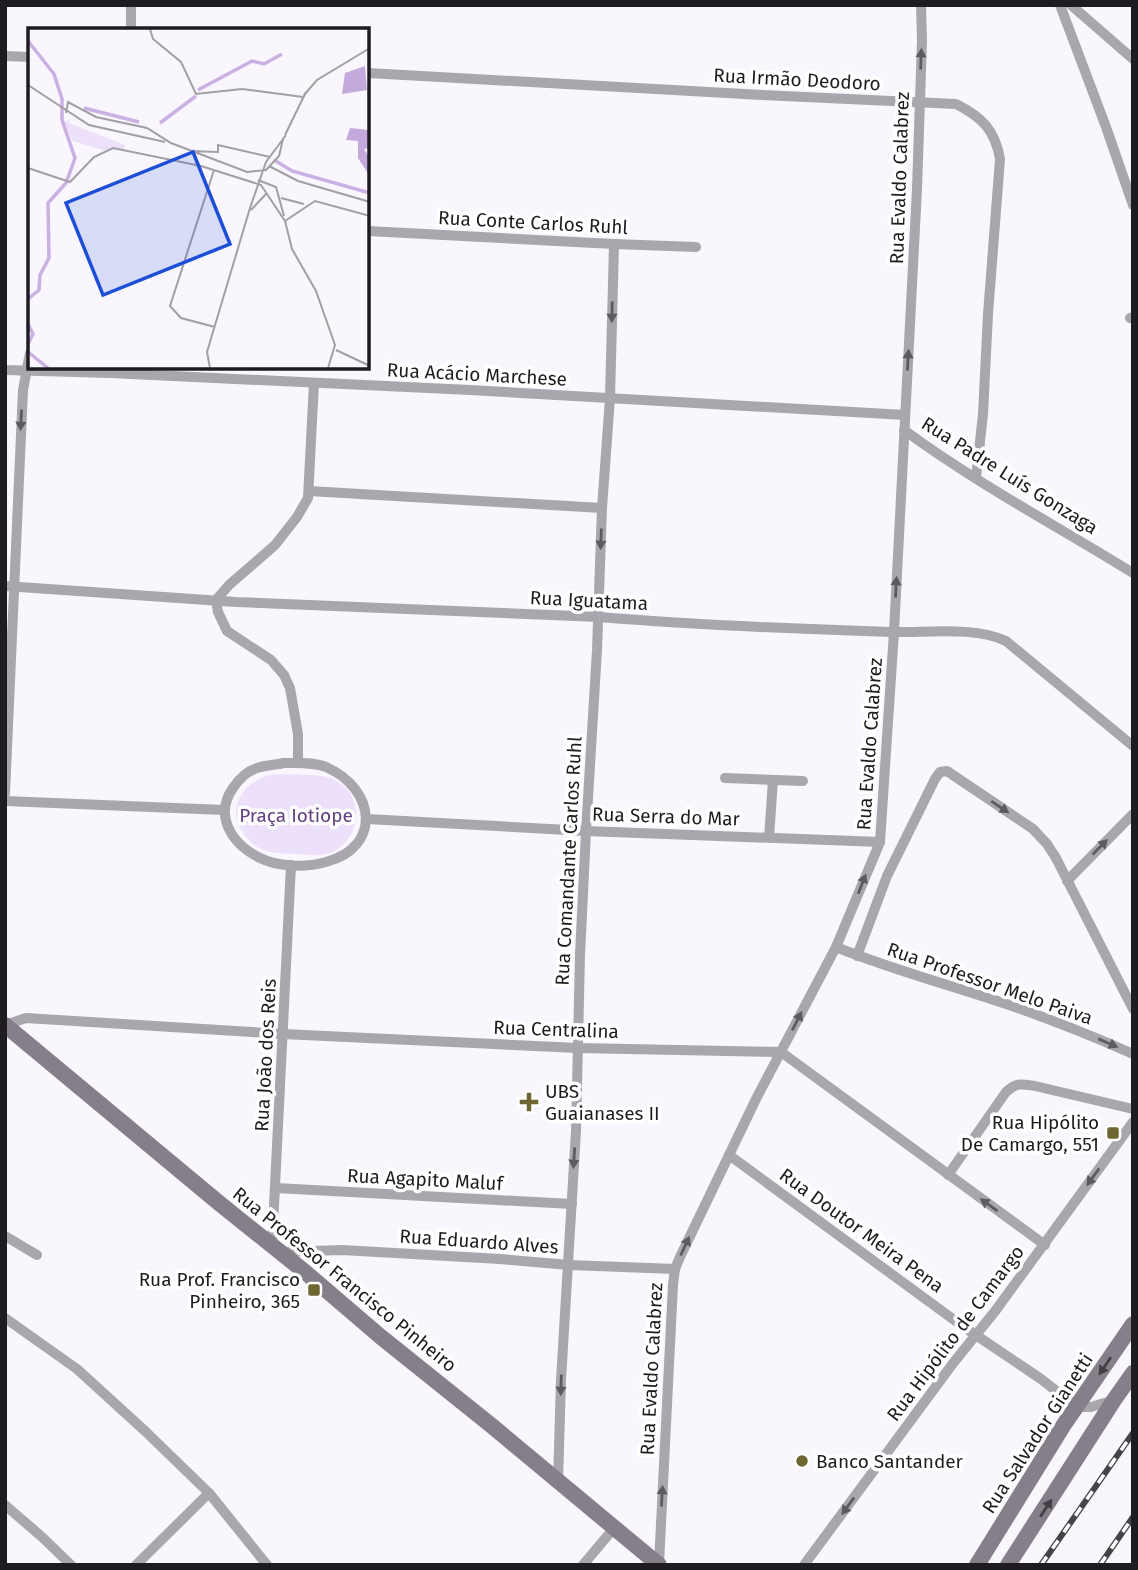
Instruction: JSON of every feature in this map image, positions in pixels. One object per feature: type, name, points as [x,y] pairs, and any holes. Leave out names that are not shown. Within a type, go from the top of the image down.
[{"type":"street","points":[[131,5],[131,28]]},
{"type":"street","name":"Rua Evaldo Calabrez","points":[[659,1564],[675,1269],[780,1052],[836,947],[880,842],[917,189],[921,5]]},
{"type":"street","points":[[1060,5],[1133,205]]},
{"type":"street","points":[[1071,5],[1133,59]]},
{"type":"street","points":[[5,56],[28,57]]},
{"type":"street","name":"Rua Irmão Deodoro","points":[[369,72],[956,104],[971,111],[991,131],[1000,159],[983,414],[976,478]]},
{"type":"street","name":"Rua Conte Carlos Ruhl","points":[[369,231],[696,247]]},
{"type":"street","name":"Rua Comandante Carlos Ruhl","points":[[558,1481],[561,1380],[576,1131],[586,831],[610,398],[614,244]]},
{"type":"street","points":[[5,793],[9,586],[23,390],[28,362]]},
{"type":"street","name":"Rua Acácio Marchese","points":[[5,370],[314,383],[905,415]]},
{"type":"street","points":[[298,763],[296,719],[290,688],[284,676],[271,660],[227,631],[218,612],[216,600],[285,533],[305,503],[309,491],[314,383]]},
{"type":"street","name":"Rua Padre Luís Gonzaga","points":[[904,430],[976,478],[1133,573]]},
{"type":"street","points":[[5,475],[19,475]]},
{"type":"street","points":[[309,491],[602,508]]},
{"type":"street","name":"Rua Iguatama","points":[[9,586],[216,600],[894,632],[988,634],[1006,641],[1133,746]]},
{"type":"street","points":[[298,763],[325,767],[344,777],[359,794],[366,811],[364,833],[351,849],[324,863],[291,865],[258,857],[231,833],[225,821],[224,810],[230,792],[239,780],[256,768],[298,763]]},
{"type":"street","points":[[857,956],[902,842],[935,779],[943,770],[953,774],[1033,829],[1047,844],[1133,1009]]},
{"type":"street","points":[[725,778],[803,781]]},
{"type":"street","points":[[769,838],[773,780]]},
{"type":"street","points":[[5,801],[224,810]]},
{"type":"street","points":[[1067,881],[1133,814]]},
{"type":"street","name":"Rua Serra do Mar","points":[[367,819],[586,831],[880,842]]},
{"type":"street","name":"Rua João dos Reis","points":[[276,1249],[276,1188],[291,865]]},
{"type":"street","name":"Rua Professor Melo Paiva","points":[[836,947],[1042,1017],[1133,1054]]},
{"type":"street","name":"Rua Centralina","points":[[5,1025],[26,1018],[578,1048],[780,1052]]},
{"type":"street","name":"Rua Professor Francisco Pinheiro","points":[[5,1025],[659,1564]]},
{"type":"street","points":[[780,1052],[1045,1245]]},
{"type":"street","points":[[948,1175],[1006,1092],[1014,1085],[1035,1086],[1133,1109]]},
{"type":"street","name":"Rua Hipólito de Camargo","points":[[804,1565],[1045,1245],[1133,1122]]},
{"type":"street","name":"Rua Doutor Meira Pena","points":[[729,1155],[1077,1407]]},
{"type":"street","name":"Rua Agapito Maluf","points":[[276,1188],[572,1204]]},
{"type":"street","points":[[5,1236],[37,1255]]},
{"type":"street","name":"Rua Eduardo Alves","points":[[276,1249],[342,1250],[675,1269]]},
{"type":"street","points":[[5,1318],[77,1370],[145,1431],[208,1493],[267,1565]]},
{"type":"street","name":"Rua Salvador Gianetti","points":[[977,1565],[1133,1324]]},
{"type":"street","points":[[1008,1565],[1133,1373]]},
{"type":"street","points":[[1077,1407],[1091,1407],[1114,1400]]},
{"type":"street","points":[[136,1565],[208,1493]]},
{"type":"street","points":[[5,1505],[71,1565]]},
{"type":"street","points":[[583,1565],[614,1528]]},
{"type":"green space","name":"Praça Iotiope","points":[[276,774],[322,776],[344,786],[351,795],[356,815],[355,826],[344,844],[330,853],[312,855],[266,851],[247,839],[236,818],[238,800],[254,782]]},
{"type":"railway","points":[[1041,1565],[1133,1433]]},
{"type":"railway","points":[[1100,1565],[1133,1517]]},
{"type":"place","name":"UBS Guaianases II","points":[[529,1102]]},
{"type":"place","name":"Rua Hipólito De Camargo, 551","points":[[1113,1133]]},
{"type":"place","name":"Rua Prof. Francisco Pinheiro, 365","points":[[314,1290]]},
{"type":"place","name":"Banco Santander","points":[[802,1461]]}]
